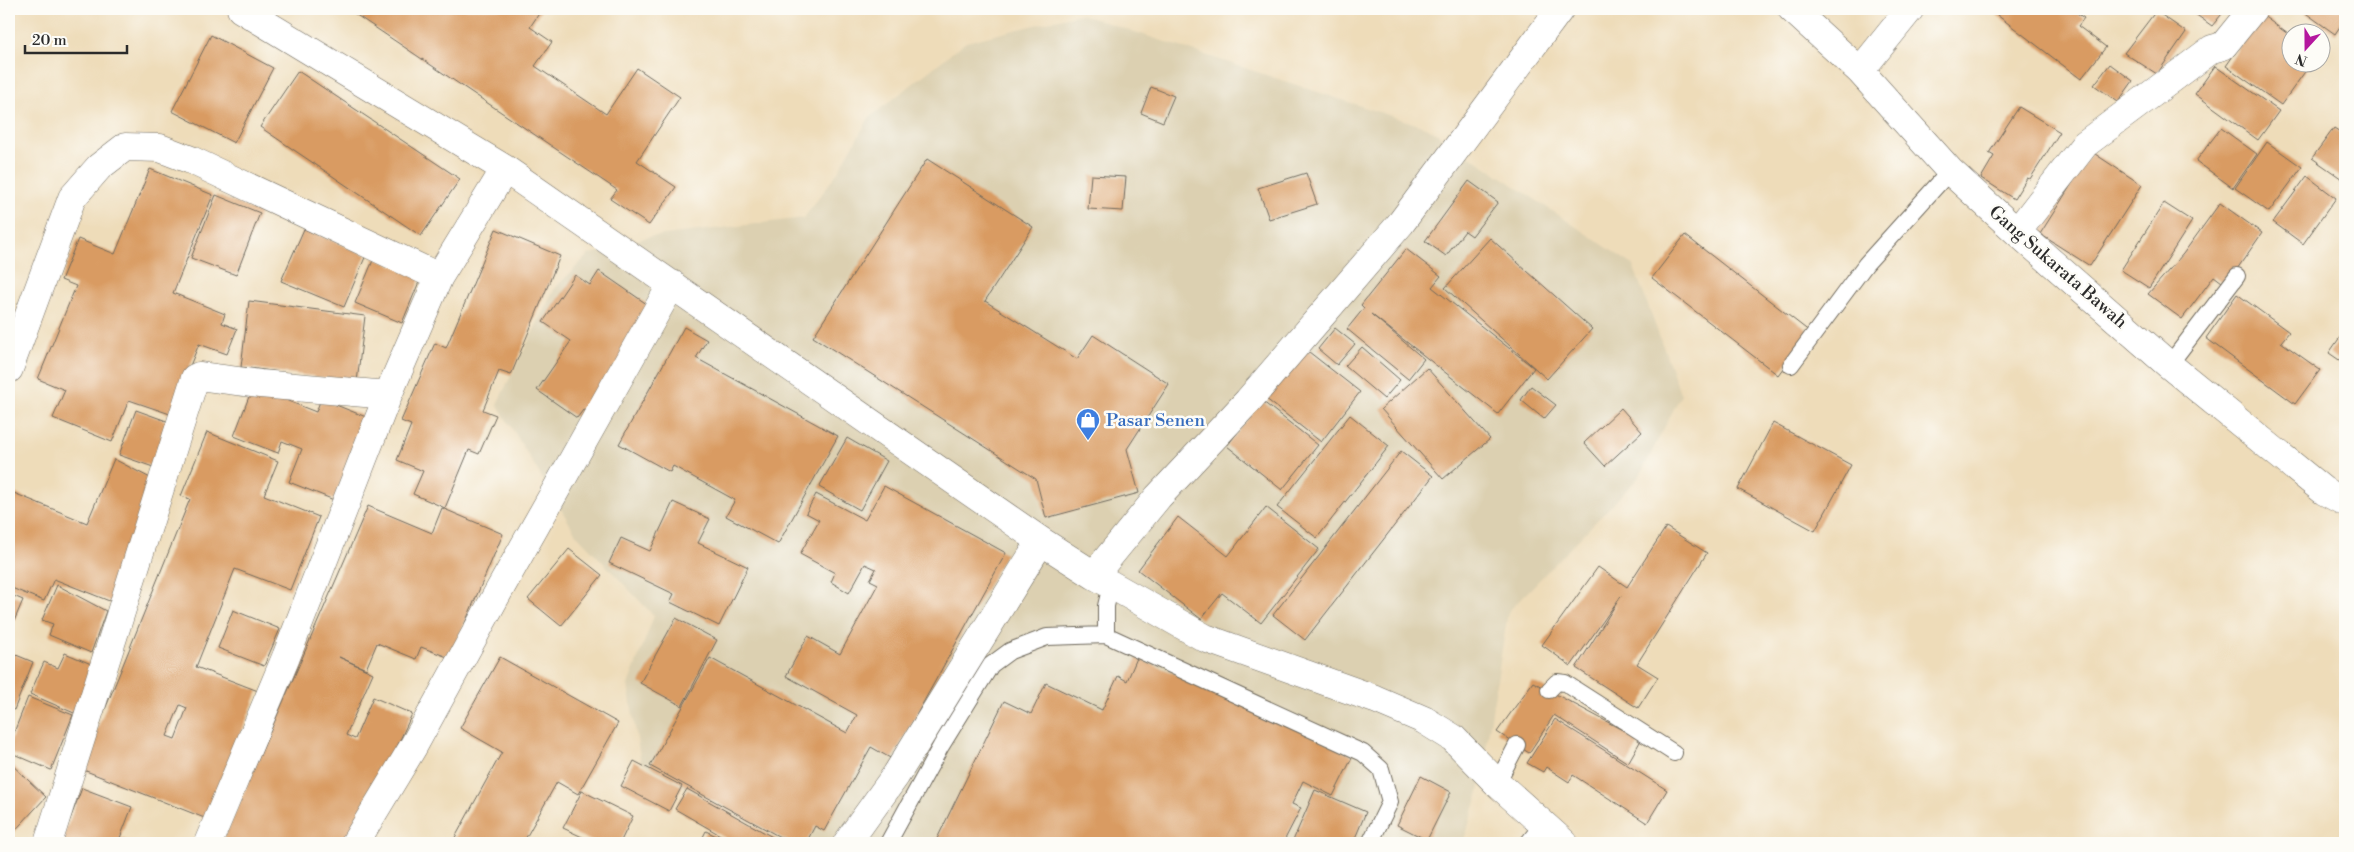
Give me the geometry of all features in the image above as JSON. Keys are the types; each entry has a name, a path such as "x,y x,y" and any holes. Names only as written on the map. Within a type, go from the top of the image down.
{"street":[{"path":"241,9 505,169 1041,541 1103,580 1205,638 1375,699 1424,720 1453,738 1497,783 1536,834 1564,843"},
{"path":"1103,580 1158,497 1248,401 1401,223 1560,9"},
{"name":"Gang Sukarata Bawah","path":"1792,9 1860,71 1950,171 2017,232 2169,364 2324,491 2345,502"},
{"path":"1860,71 1910,9"},
{"path":"2017,232 2085,144 2212,49 2222,46 2254,9"},
{"path":"9,369 72,198 99,167 125,147 160,148 191,160 440,277"},
{"path":"208,843 286,657 388,395 440,277 505,169"},
{"path":"355,843 413,747 672,284"},
{"path":"48,843 195,378 200,376 260,384 388,395"},
{"path":"847,843 896,775 1041,541"}],"lane":[{"path":"1791,365 1866,264 1950,171"},
{"path":"2169,364 2237,276"},
{"path":"1103,580 1106,606 1106,635"},
{"path":"888,843 941,746 991,665 1010,651 1046,637 1106,635 1363,753 1381,769 1390,802 1370,843"},
{"path":"1549,690 1557,682 1565,683 1674,753"},
{"path":"1497,783 1517,745"}],"shaded area":[{"name":"Pasar Senen","path":"1080,14 1428,128 1633,265 1681,395 1639,477 1508,612 1479,792 1463,843 785,843 641,763 628,685 654,616 576,534 497,404 555,288 588,255 648,237 804,218 837,173 869,118 966,42"}],"building":[{"path":"354,9 542,9 530,27 552,42 535,66 606,114 637,68 680,97 637,161 676,187 649,225 610,199 617,190 352,12"},
{"path":"2003,9 2071,9 2084,18 2078,26 2106,47 2081,79 1997,15"},
{"path":"2193,9 2226,9 2212,26 2191,11"},
{"path":"2300,9 2345,9 2345,19 2335,34 2332,32 2332,22 2318,22"},
{"path":"2156,11 2186,32 2157,74 2124,53"},
{"path":"2262,15 2282,30 2282,72 2305,72 2281,105 2226,66"},
{"path":"211,35 273,68 234,143 172,111"},
{"path":"2110,64 2133,81 2118,102 2094,85"},
{"path":"2215,66 2279,111 2258,140 2195,94"},
{"path":"298,71 460,179 421,236 260,127"},
{"path":"1151,87 1174,96 1163,122 1141,113"},
{"path":"2019,107 2060,132 2030,179 2027,178 2014,199 1981,178 1994,156 1989,153"},
{"path":"2221,128 2257,154 2233,188 2196,161"},
{"path":"2334,128 2345,135 2345,181 2312,158"},
{"path":"2267,142 2302,167 2269,212 2235,188"},
{"path":"2092,152 2142,185 2090,266 2040,234"},
{"path":"927,159 1033,227 985,301 1077,359 1093,335 1169,384 1127,449 1139,493 1046,518 1036,479 813,337"},
{"path":"150,169 213,195 173,293 225,314 222,323 237,329 227,354 199,344 170,414 129,400 112,442 53,418 65,390 38,379 76,286 61,280 78,239 115,254"},
{"path":"1306,173 1317,204 1269,219 1258,188"},
{"path":"1091,175 1126,177 1123,211 1088,209"},
{"path":"2307,176 2336,198 2303,244 2273,222"},
{"path":"1469,181 1498,202 1472,236 1465,231 1446,256 1425,241"},
{"path":"216,195 260,213 236,275 191,258"},
{"path":"2164,203 2192,221 2149,288 2121,270"},
{"path":"2220,203 2262,233 2226,285 2214,276 2182,319 2148,294 2183,254"},
{"path":"304,229 366,255 344,307 281,281"},
{"path":"496,229 560,256 511,375 499,371 483,410 496,415 479,454 469,450 445,508 413,494 423,471 397,460 411,425 401,421 435,343 446,348"},
{"path":"1685,235 1810,332 1778,375 1652,278"},
{"path":"1490,238 1592,329 1547,379 1445,288"},
{"path":"1406,249 1441,276 1432,287 1534,368 1498,414 1371,314 1424,359 1408,379 1347,329 1364,308 1361,305"},
{"path":"374,258 421,277 402,323 355,303"},
{"path":"599,271 654,309 590,414 583,410 577,418 537,390 571,341 543,322 575,275 590,285"},
{"path":"2237,294 2289,332 2281,342 2320,370 2295,404 2206,338"},
{"path":"249,301 365,316 357,382 241,367"},
{"path":"684,327 707,340 696,358 838,436 778,544 726,516 735,500 673,466 670,472 619,444"},
{"path":"1335,328 1355,344 1337,365 1318,349"},
{"path":"2345,330 2345,364 2329,353"},
{"path":"1362,347 1400,380 1384,399 1345,366"},
{"path":"1304,348 1360,392 1321,442 1265,398"},
{"path":"1427,368 1490,439 1443,479 1381,409"},
{"path":"1531,386 1556,405 1544,419 1521,400"},
{"path":"260,390 316,412 321,399 366,417 334,500 289,482 302,449 282,441 278,453 234,436 250,394"},
{"path":"1262,401 1318,445 1282,490 1227,446"},
{"path":"1621,408 1642,432 1605,466 1584,443"},
{"path":"136,410 172,423 156,468 119,455"},
{"path":"1350,415 1389,446 1317,538 1277,507"},
{"path":"1773,423 1851,465 1815,531 1738,489"},
{"path":"207,432 278,461 264,495 319,517 290,590 235,569 196,667 258,691 207,819 81,769 190,499 181,496","holes":["180,705 187,708 175,739 167,736"]},
{"path":"847,438 887,461 860,510 819,487"},
{"path":"1401,451 1433,476 1305,640 1273,615"},
{"path":"114,459 154,480 117,604 54,579 44,601 9,587 9,491 87,523"},
{"path":"884,486 1006,553 892,759 871,747 824,831 815,826 806,843 791,843 650,766 710,658 847,733 857,715 786,676 808,636 840,654 878,584 870,580 876,569 865,564 849,593 831,582 835,573 800,554 819,520 806,513 816,494 865,520"},
{"path":"673,502 710,519 698,543 748,567 719,626 670,602 674,594 609,563 621,538 650,551"},
{"path":"368,506 432,533 442,508 503,534 450,658 421,647 416,659 377,643 366,669 339,657 373,673 346,735 355,739 373,697 412,714 393,755 344,843 222,843"},
{"path":"1266,507 1319,549 1261,623 1222,593 1201,619 1138,570 1178,517 1228,556"},
{"path":"1666,527 1707,553 1637,664 1658,677 1638,708 1576,668 1621,596 1571,666 1542,645 1598,567 1627,587"},
{"path":"569,549 602,575 561,626 528,599"},
{"path":"57,585 106,611 91,653 49,635 53,624 42,620"},
{"path":"9,594 23,600 9,633"},
{"path":"233,610 280,629 264,666 218,648"},
{"path":"676,618 717,640 682,706 640,683"},
{"path":"9,652 33,662 14,710 9,708"},
{"path":"65,653 103,669 74,713 30,694 44,662 58,668"},
{"path":"500,657 618,723 578,794 557,782 523,843 452,843 502,752 460,728"},
{"path":"1137,658 1234,698 1353,756 1333,796 1303,781 1292,804 1301,808 1283,843 935,843 1004,701 1031,714 1046,683 1102,710 1118,676 1127,681"},
{"path":"1533,682 1641,740 1628,763 1554,715 1529,753 1497,732"},
{"path":"28,697 73,715 51,770 9,752 9,745"},
{"path":"1555,719 1667,790 1647,823 1573,775 1569,782 1546,767 1543,772 1527,763"},
{"path":"634,761 682,786 669,811 621,786"},
{"path":"9,762 46,797 10,836 9,835"},
{"path":"1421,776 1451,792 1427,840 1397,825"},
{"path":"82,788 132,807 120,838 133,843 61,843"},
{"path":"687,789 783,843 734,843 675,809"},
{"path":"1315,790 1366,812 1353,843 1292,843"},
{"path":"582,791 633,816 620,843 595,843 563,828"},
{"path":"706,831 730,843 700,843"}],"place":[{"name":"Pasar Senen","path":"1088,441"}]}
